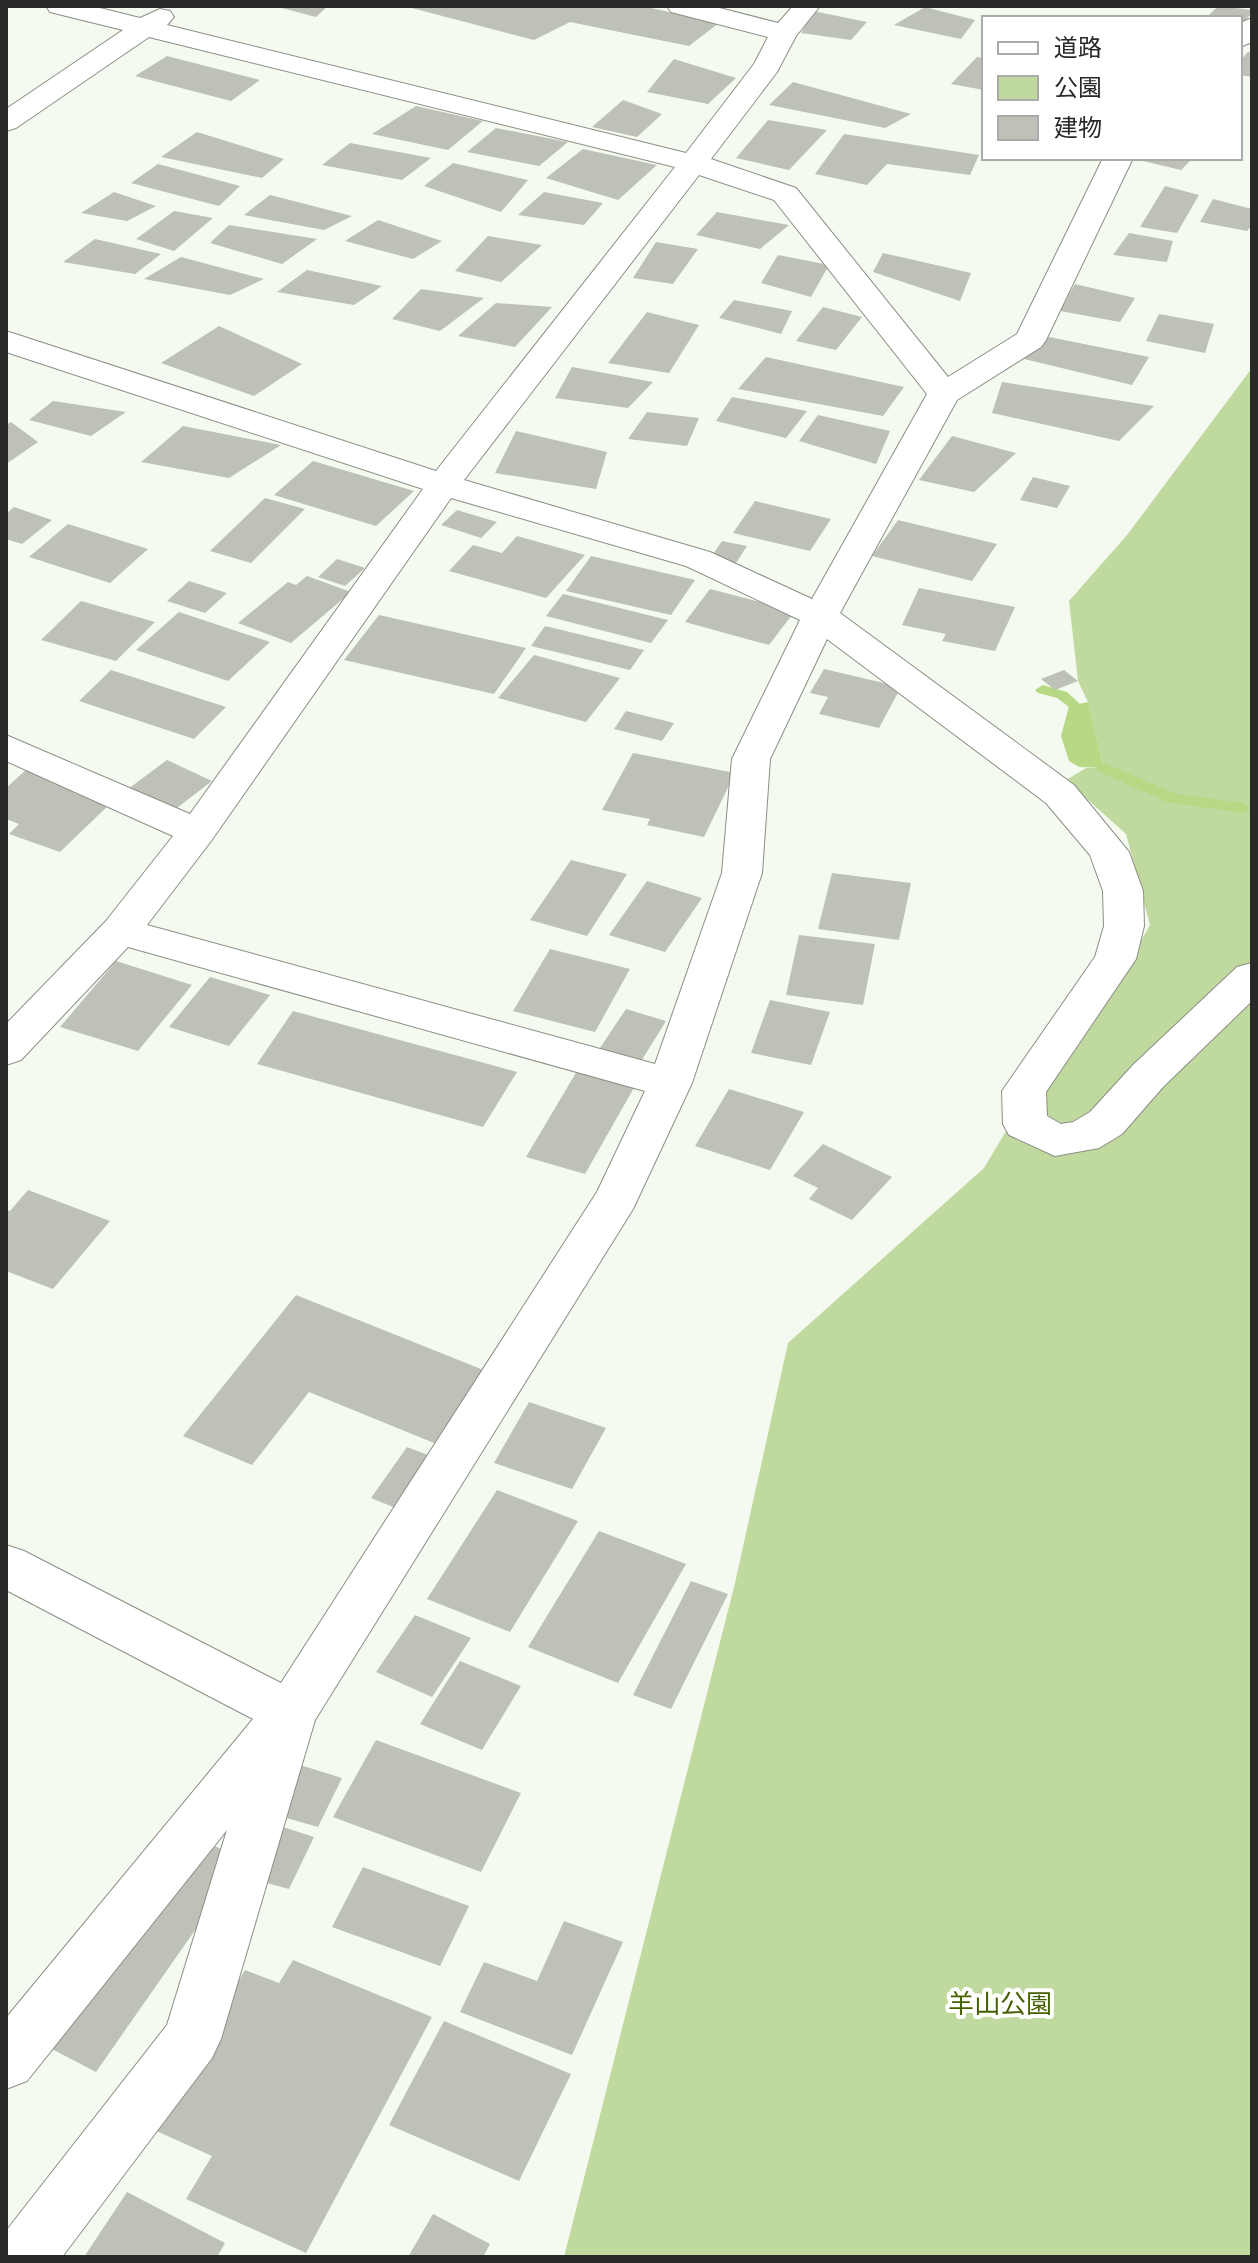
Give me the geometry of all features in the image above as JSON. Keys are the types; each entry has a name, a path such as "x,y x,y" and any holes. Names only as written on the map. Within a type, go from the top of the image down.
{"street":[{"path":"59,6 693,163 785,194 944,394"},
{"path":"6,122 175,6"},
{"path":"680,6 784,33"},
{"path":"6,1050 120,931 197,832 443,485 767,66 784,33 807,6"},
{"path":"6,2062 290,1713 617,1197 670,1083 742,873 751,759 820,616 944,394 1030,340 1117,160"},
{"path":"6,341 443,485 698,559 820,616 1060,794 1109,852 1123,891 1124,926 1115,959 1024,1091 1025,1124 1055,1140 1083,1137 1106,1123 1148,1076 1252,977"},
{"path":"6,747 197,832"},
{"path":"120,931 670,1083"},
{"path":"6,1566 290,1713"},
{"path":"24,2257 192,2039 290,1713"}],"green space":[{"name":"羊山公園","path":"1252,368 1252,2257 564,2257 735,1583 788,1343 984,1168 1058,1044 1111,993 1150,925 1126,834 1066,780 1086,768 1104,768 1088,702 1078,681 1069,601 1127,535"}],"shaded area":[{"path":"1088,702 1104,768 1079,767 1069,761 1061,736 1069,706"}],"building":[{"path":"274,6 328,6 316,17"},
{"path":"404,6 642,6 719,23 689,46 570,22 534,40"},
{"path":"1218,6 1252,10 1242,24 1242,16 1208,16"},
{"path":"925,7 975,20 961,39 894,25"},
{"path":"813,11 867,22 851,40 801,33"},
{"path":"1248,52 1252,53 1252,77 1242,75 1242,59"},
{"path":"167,56 260,80 231,101 135,76"},
{"path":"977,57 982,58 982,90 951,84"},
{"path":"674,59 736,78 708,104 647,92"},
{"path":"793,82 911,114 885,128 769,105"},
{"path":"623,100 662,114 637,137 592,127"},
{"path":"416,106 483,121 448,150 372,134"},
{"path":"768,120 827,130 789,170 736,158"},
{"path":"496,128 568,142 539,166 467,152"},
{"path":"197,132 284,159 262,178 161,157"},
{"path":"844,134 979,155 970,175 887,164 867,185 815,174"},
{"path":"350,143 431,158 402,180 322,165"},
{"path":"583,149 657,165 618,200 546,178"},
{"path":"1144,160 1191,160 1181,170"},
{"path":"453,163 528,180 501,212 424,186"},
{"path":"158,164 240,186 219,206 131,183"},
{"path":"1165,186 1199,195 1177,233 1140,227"},
{"path":"114,192 156,206 127,221 81,213"},
{"path":"544,192 603,203 584,225 518,215"},
{"path":"270,195 352,216 324,230 244,215"},
{"path":"1213,199 1252,209 1252,225 1247,231 1200,222"},
{"path":"174,211 213,218 174,251 136,239"},
{"path":"717,212 789,225 760,249 696,235"},
{"path":"378,220 442,241 413,259 345,241"},
{"path":"229,225 317,239 282,264 210,243"},
{"path":"1129,233 1173,241 1167,262 1113,255"},
{"path":"488,236 542,245 501,282 455,271"},
{"path":"95,239 161,254 135,274 63,262"},
{"path":"656,242 698,249 673,284 633,278"},
{"path":"883,253 971,273 960,301 873,272"},
{"path":"778,255 829,265 811,297 761,283"},
{"path":"181,257 264,279 230,295 144,279"},
{"path":"307,270 382,286 354,305 277,292"},
{"path":"1075,284 1135,298 1120,322 1060,311"},
{"path":"421,289 484,298 440,331 392,319"},
{"path":"734,300 792,311 781,334 719,318"},
{"path":"496,303 552,307 515,347 458,336"},
{"path":"823,307 862,317 836,350 796,341"},
{"path":"647,312 699,325 669,373 608,363"},
{"path":"1159,314 1214,324 1205,353 1146,341"},
{"path":"219,326 302,364 254,396 161,363"},
{"path":"1049,337 1149,357 1132,385 1020,358"},
{"path":"766,357 904,387 883,416 738,389"},
{"path":"572,367 653,382 628,408 555,398"},
{"path":"1002,382 1154,406 1119,441 992,413"},
{"path":"732,397 807,411 786,438 716,421"},
{"path":"53,401 126,412 91,436 29,420"},
{"path":"647,412 699,418 687,446 628,439"},
{"path":"818,415 890,431 876,464 799,441"},
{"path":"11,422 38,442 6,464 6,425"},
{"path":"183,426 281,445 229,478 141,462"},
{"path":"516,431 607,452 596,489 495,473"},
{"path":"952,436 1016,453 974,492 919,480"},
{"path":"313,461 414,491 376,526 274,495"},
{"path":"1033,477 1070,486 1057,508 1020,500"},
{"path":"265,498 305,509 251,563 210,551"},
{"path":"755,501 831,519 810,551 733,533"},
{"path":"14,507 52,520 22,544 6,539 6,514"},
{"path":"457,510 497,522 481,538 441,525"},
{"path":"898,520 997,544 972,581 872,556"},
{"path":"68,524 148,549 110,583 29,557"},
{"path":"517,536 585,555 546,598 449,571 473,545 502,553"},
{"path":"722,541 747,546 736,563 711,557"},
{"path":"591,556 695,580 671,615 566,591"},
{"path":"337,559 365,568 345,586 318,577"},
{"path":"307,576 351,592 291,643 238,623 288,582 296,585"},
{"path":"189,581 227,593 205,613 167,601"},
{"path":"919,588 1015,607 995,651 942,641 946,634 902,625"},
{"path":"710,589 795,611 769,645 685,622"},
{"path":"563,594 668,620 651,643 546,616"},
{"path":"81,601 155,622 116,661 41,640"},
{"path":"179,612 270,642 228,681 136,650"},
{"path":"379,615 526,648 494,694 344,660"},
{"path":"545,626 644,650 630,670 531,646"},
{"path":"534,655 620,678 586,722 498,698"},
{"path":"824,669 901,687 879,728 819,714 828,697 810,693"},
{"path":"111,670 226,707 194,739 79,701"},
{"path":"1064,670 1078,681 1055,690 1041,679"},
{"path":"626,711 674,723 662,741 614,729"},
{"path":"633,753 735,773 704,837 647,825 650,819 602,810"},
{"path":"167,760 212,781 173,811 128,789"},
{"path":"28,768 115,799 60,852 9,834 19,824 6,819 6,788"},
{"path":"571,860 627,874 587,936 530,920"},
{"path":"832,873 911,883 899,940 818,929"},
{"path":"647,881 702,898 665,952 609,935"},
{"path":"799,935 875,944 863,1005 786,995"},
{"path":"550,949 630,969 595,1032 513,1011"},
{"path":"116,961 192,985 138,1051 60,1027"},
{"path":"210,977 270,995 229,1046 169,1027"},
{"path":"770,1000 830,1012 811,1065 751,1053"},
{"path":"626,1009 666,1021 640,1063 598,1051"},
{"path":"293,1011 517,1072 483,1127 257,1064"},
{"path":"577,1071 635,1086 585,1174 526,1157"},
{"path":"729,1089 804,1112 770,1170 695,1146"},
{"path":"823,1144 892,1177 852,1220 809,1199 818,1188 793,1176"},
{"path":"28,1190 110,1221 53,1289 6,1271 6,1210 10,1211"},
{"path":"296,1295 486,1371 434,1443 309,1392 252,1465 183,1436"},
{"path":"529,1402 606,1428 572,1489 494,1463"},
{"path":"407,1447 439,1459 403,1511 371,1498"},
{"path":"497,1490 578,1521 510,1632 427,1599"},
{"path":"599,1531 686,1564 618,1683 528,1647"},
{"path":"691,1581 728,1594 671,1709 633,1695"},
{"path":"415,1615 471,1638 432,1697 376,1672"},
{"path":"460,1661 521,1686 482,1750 420,1724"},
{"path":"376,1740 521,1793 481,1872 333,1817"},
{"path":"300,1765 342,1778 318,1827 276,1815"},
{"path":"274,1824 314,1837 289,1889 249,1878"},
{"path":"196,1837 244,1860 96,2072 46,2046"},
{"path":"363,1867 469,1906 440,1966 332,1927"},
{"path":"564,1921 623,1942 572,2055 460,2012 484,1962 537,1981"},
{"path":"293,1960 432,2017 306,2253 186,2199 212,2156 152,2129 245,1970 279,1983"},
{"path":"444,2021 571,2074 519,2181 389,2125"},
{"path":"127,2192 225,2243 217,2257 84,2257"},
{"path":"433,2214 490,2244 483,2257 408,2257"}],"waterway":[{"path":"1043,690 1062,695 1073,705"},
{"path":"1104,768 1173,798 1243,808"}]}
